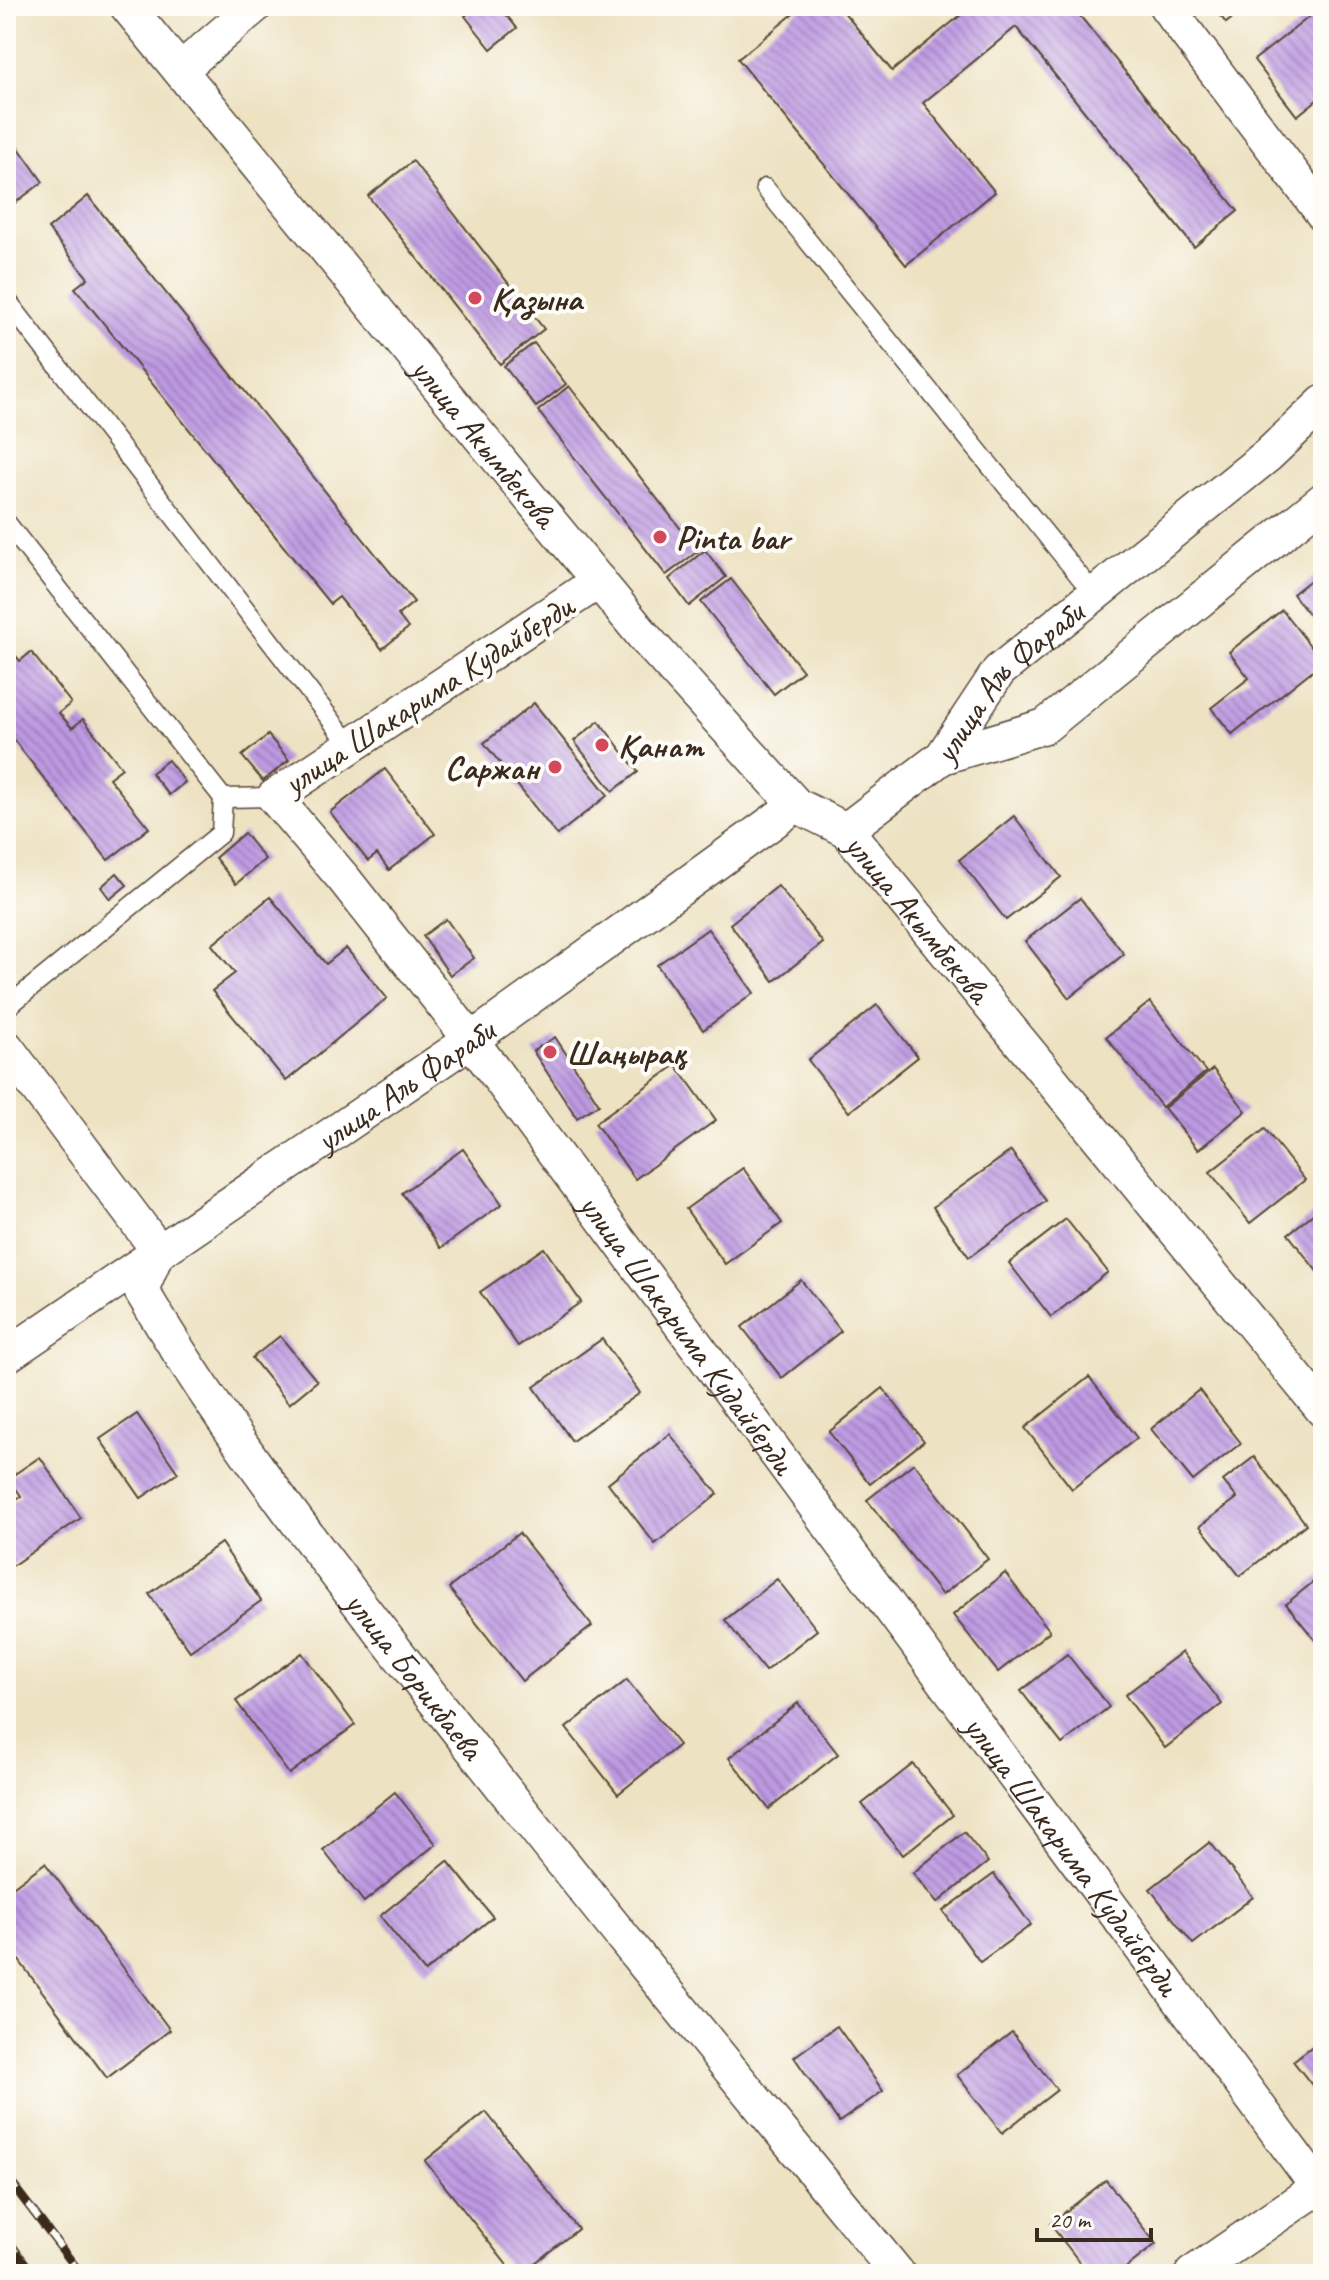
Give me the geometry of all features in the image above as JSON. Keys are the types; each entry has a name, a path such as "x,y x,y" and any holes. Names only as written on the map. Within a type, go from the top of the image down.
{"street":[{"name":"улица Акымбекова","path":"127,6 646,639 796,805 846,830 1323,1410"},
{"path":"180,70 255,6"},
{"path":"1166,6 1323,214"},
{"name":"улица Аль Фараби","path":"942,757 999,671 1268,455 1323,403"},
{"name":"улица Аль Фараби","path":"942,757 1045,726 1323,500"},
{"name":"улица Шакарима Кудайберди","path":"599,581 274,797 344,879 471,1040 1321,2189"},
{"path":"846,830 942,757"},
{"name":"улица Аль Фараби","path":"6,1356 471,1040 796,805"},
{"path":"6,1047 158,1250"},
{"name":"улица Борикбаева","path":"158,1250 141,1290 183,1361 313,1545 549,1847 898,2274"},
{"path":"1192,2274 1321,2189"}],"lane":[{"path":"765,188 1094,594"},
{"path":"6,299 352,747"},
{"path":"6,522 223,798 221,833 6,1008"},
{"path":"223,798 274,797"}],"building":[{"path":"477,6 499,6 517,28 491,49 465,16"},
{"path":"803,6 839,6 892,71 972,6 1072,6 1238,211 1194,247 1016,27 923,103 995,192 906,265 738,59"},
{"path":"1213,6 1248,6 1226,23"},
{"path":"1323,6 1323,95 1297,116 1254,60"},
{"path":"6,130 43,182 12,205 6,196"},
{"path":"413,161 544,329 500,364 368,196"},
{"path":"88,196 414,602 398,615 408,628 382,649 339,597 330,604 75,288 88,278 48,229"},
{"path":"534,343 566,384 536,407 504,366"},
{"path":"569,386 698,551 666,575 538,411"},
{"path":"705,550 726,577 689,606 669,579"},
{"path":"1323,570 1323,633 1293,594"},
{"path":"731,579 803,671 774,694 701,602"},
{"path":"1282,610 1323,662 1232,734 1211,708 1249,678 1229,652"},
{"path":"6,644 20,661 31,652 71,703 59,713 72,728 83,719 122,768 109,778 149,828 108,860 6,730"},
{"path":"534,703 608,795 557,835 484,743"},
{"path":"599,721 638,772 613,791 574,741"},
{"path":"268,735 289,760 263,781 242,756"},
{"path":"168,760 185,782 169,795 151,773"},
{"path":"385,769 435,834 389,870 377,854 368,861 330,812"},
{"path":"1014,816 1061,877 1006,920 959,860"},
{"path":"244,833 265,859 236,884 215,858"},
{"path":"117,873 127,885 110,899 101,887"},
{"path":"778,886 823,943 774,981 730,924"},
{"path":"270,897 326,964 346,948 387,998 286,1081 212,991 235,973 212,945"},
{"path":"1080,898 1124,954 1069,998 1025,941"},
{"path":"446,919 474,958 450,975 423,936"},
{"path":"708,929 754,993 703,1030 657,965"},
{"path":"1150,1002 1206,1072 1162,1107 1106,1037"},
{"path":"877,1005 918,1057 849,1112 808,1060"},
{"path":"555,1037 599,1104 577,1118 533,1051"},
{"path":"676,1065 716,1120 635,1179 595,1123"},
{"path":"1213,1069 1246,1111 1198,1150 1164,1108"},
{"path":"1265,1129 1305,1180 1250,1223 1210,1172"},
{"path":"463,1149 502,1204 441,1248 402,1193"},
{"path":"1011,1151 1046,1201 969,1257 933,1207"},
{"path":"743,1168 782,1223 725,1264 686,1209"},
{"path":"1323,1206 1323,1279 1288,1234"},
{"path":"1066,1219 1108,1272 1051,1317 1009,1263"},
{"path":"544,1248 581,1302 518,1346 480,1292"},
{"path":"801,1280 841,1331 782,1378 742,1327"},
{"path":"280,1336 317,1381 289,1404 252,1358"},
{"path":"602,1339 640,1393 572,1441 534,1387"},
{"path":"1089,1377 1137,1438 1072,1489 1025,1428"},
{"path":"883,1388 924,1441 870,1484 829,1432"},
{"path":"1199,1390 1241,1443 1193,1481 1151,1429"},
{"path":"137,1414 178,1473 141,1498 100,1439"},
{"path":"670,1434 718,1494 655,1544 608,1483"},
{"path":"40,1457 81,1518 6,1570 6,1506 21,1496 9,1478"},
{"path":"1254,1457 1306,1524 1240,1576 1200,1526 1237,1498 1223,1481"},
{"path":"914,1463 988,1559 942,1595 867,1500"},
{"path":"519,1533 592,1626 522,1681 449,1588"},
{"path":"221,1543 261,1601 190,1651 149,1594"},
{"path":"1005,1573 1050,1631 998,1672 953,1615"},
{"path":"1323,1574 1323,1650 1286,1604"},
{"path":"777,1579 817,1630 765,1671 725,1620"},
{"path":"1182,1652 1222,1704 1165,1748 1125,1695"},
{"path":"302,1653 355,1725 289,1774 236,1701"},
{"path":"1067,1654 1109,1707 1062,1744 1021,1691"},
{"path":"627,1680 679,1745 618,1794 566,1728"},
{"path":"798,1703 838,1754 769,1809 729,1758"},
{"path":"913,1764 953,1815 903,1855 862,1804"},
{"path":"395,1792 436,1844 364,1902 323,1850"},
{"path":"964,1832 988,1862 937,1903 913,1873"},
{"path":"1210,1842 1253,1897 1193,1944 1150,1889"},
{"path":"448,1861 493,1917 425,1972 380,1916"},
{"path":"45,1863 170,2030 107,2078 6,1943 6,1892"},
{"path":"994,1874 1031,1925 980,1962 943,1911"},
{"path":"837,2026 883,2091 839,2122 794,2057"},
{"path":"1012,2032 1057,2090 1002,2133 957,2075"},
{"path":"1323,2038 1323,2099 1293,2061"},
{"path":"486,2112 578,2229 521,2274 514,2274 425,2161"},
{"path":"1106,2180 1156,2244 1118,2274 1089,2274 1050,2224"}],"railway":[{"path":"6,2176 81,2274"},
{"path":"6,2238 33,2274"}],"place":[{"name":"Қазына","path":"475,298"},
{"name":"Pinta bar","path":"660,537"},
{"name":"Қанат","path":"602,745"},
{"name":"Саржан","path":"555,767"},
{"name":"Шаңырақ","path":"550,1052"}]}
